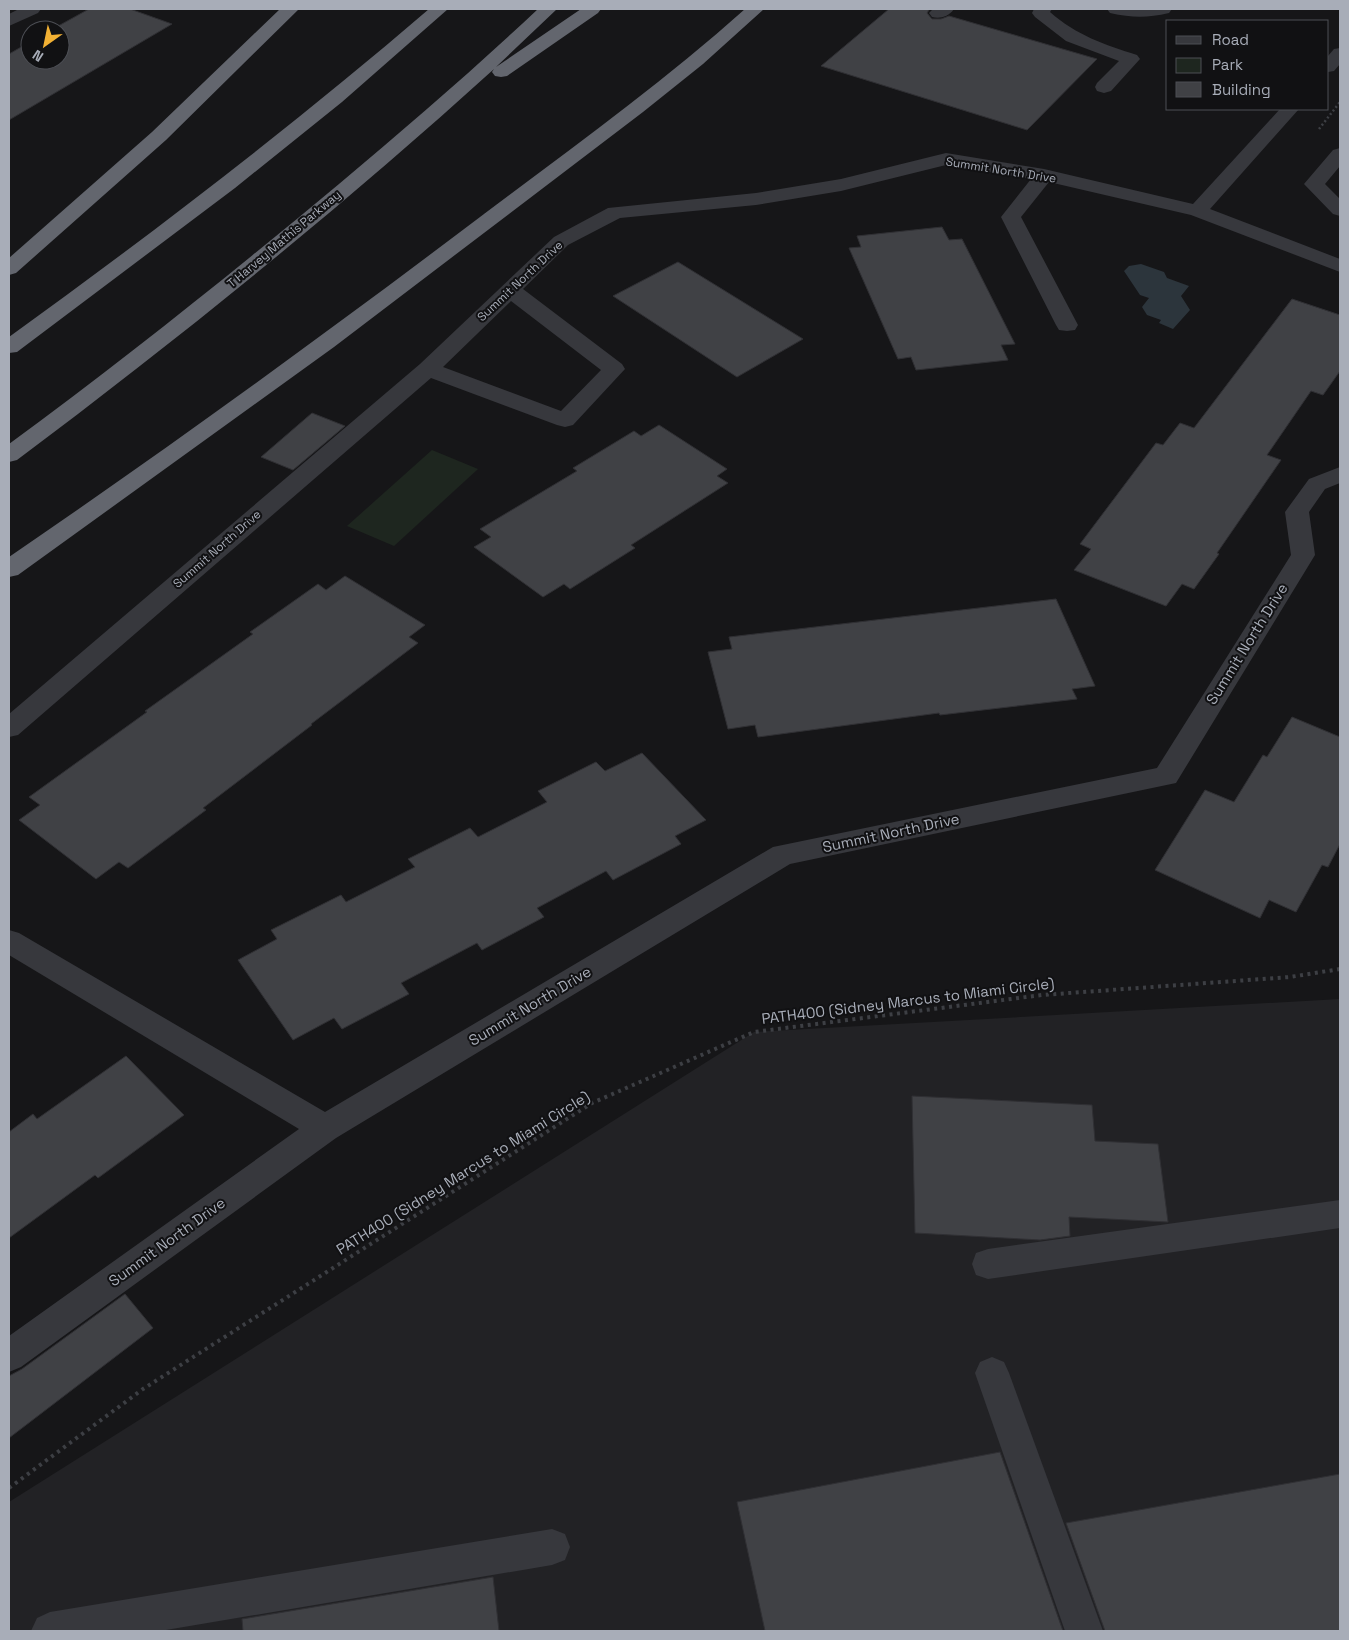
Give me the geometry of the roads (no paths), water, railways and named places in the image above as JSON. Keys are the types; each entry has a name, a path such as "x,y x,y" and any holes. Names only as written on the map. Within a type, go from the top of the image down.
{"highway":[{"path":"9,269 159,136 290,9"},
{"path":"9,347 184,218 381,60 440,9"},
{"name":"T Harvey Mathis Parkway","path":"9,455 277,247 396,146 548,9"},
{"path":"396,146 592,9"},
{"path":"9,569 128,486 399,289 659,89 755,9"}],"street":[{"path":"9,21 32,9"},
{"path":"1116,9 1146,13 1163,9"},
{"path":"1037,11 1076,41 1131,59 1104,87"},
{"path":"1329,66 1340,54"},
{"path":"1197,211 1289,110"},
{"path":"1340,154 1314,184 1340,210"},
{"name":"Summit North Drive","path":"9,728 428,368 561,241 615,212 765,198 841,185 946,159 1044,175 1197,211 1295,247 1340,266"},
{"path":"1044,175 1011,217 1067,325"},
{"path":"428,368 565,420 614,369 510,290"},
{"name":"Summit North Drive","path":"9,1356 325,1128 783,855 1166,776 1303,555 1297,512 1317,484 1340,474"},
{"path":"9,941 33,957 325,1128"},
{"path":"988,1264 1340,1214"},
{"path":"992,1373 1084,1631"},
{"path":"50,1631 552,1547"}]}
